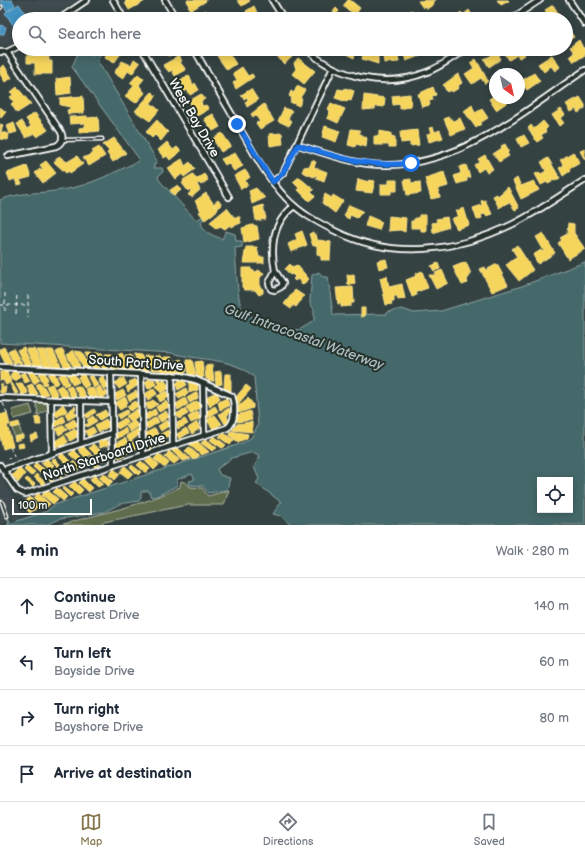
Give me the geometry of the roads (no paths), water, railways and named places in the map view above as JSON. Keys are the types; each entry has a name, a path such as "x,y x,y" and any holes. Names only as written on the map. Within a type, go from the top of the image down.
{"street":[{"path":"69,12 87,0"},
{"path":"113,0 120,12"},
{"path":"165,0 172,12"},
{"path":"272,0 280,12"},
{"path":"522,12 540,0"},
{"path":"569,0 585,24"},
{"path":"0,52 7,52 12,50"},
{"path":"7,52 61,132 62,139 56,146 8,156"},
{"name":"West Bay Drive","path":"146,56 228,197"},
{"path":"198,56 273,182 294,206 319,223 359,242 389,249 434,248 465,241 504,228 585,180"},
{"path":"316,56 333,68 353,75 376,80 407,78 431,70 454,56"},
{"path":"273,182 282,174 298,145 333,68"},
{"path":"298,145 347,160 369,164 398,165 438,157 464,148 486,136 585,70"},
{"path":"275,271 273,250 274,234 284,214 294,206"},
{"name":"South Port Drive","path":"0,367 186,377 232,396 233,421 227,428"},
{"path":"111,372 113,466"},
{"path":"141,374 143,456"},
{"path":"172,376 173,446"},
{"path":"203,383 204,436"},
{"path":"0,398 112,402"},
{"path":"50,400 52,453"},
{"path":"81,401 81,443"},
{"name":"North Starboard Drive","path":"0,465 17,490 25,494 227,428"},
{"path":"3,470 112,433"}],"lane":[{"path":"62,139 102,139"},
{"path":"2,502 7,516"}],"water":[{"name":"Gulf Intracoastal Waterway","path":"77,56 99,56 97,60 157,161 154,168 162,168 163,172 158,176 159,180 196,220 202,217 204,219 201,222 206,231 222,239 226,231 235,234 236,241 242,241 242,247 235,248 240,304 248,314 254,318 261,322 276,326 299,330 314,321 314,309 310,304 312,275 319,272 323,277 328,277 333,315 387,314 387,312 402,309 414,313 441,311 522,286 585,262 585,525 291,525 281,516 273,514 281,502 256,483 259,479 254,467 260,456 253,452 232,458 217,469 220,475 230,478 227,490 208,493 203,486 190,485 189,481 194,480 192,474 176,480 178,485 157,496 151,497 148,490 141,492 139,501 120,504 104,512 60,519 46,525 7,525 9,524 7,516 11,523 47,511 54,505 240,444 251,438 258,425 254,377 236,366 215,360 182,356 172,353 0,343 0,200 17,195 59,191 76,187 102,178 137,162 139,159 72,67"}]}
